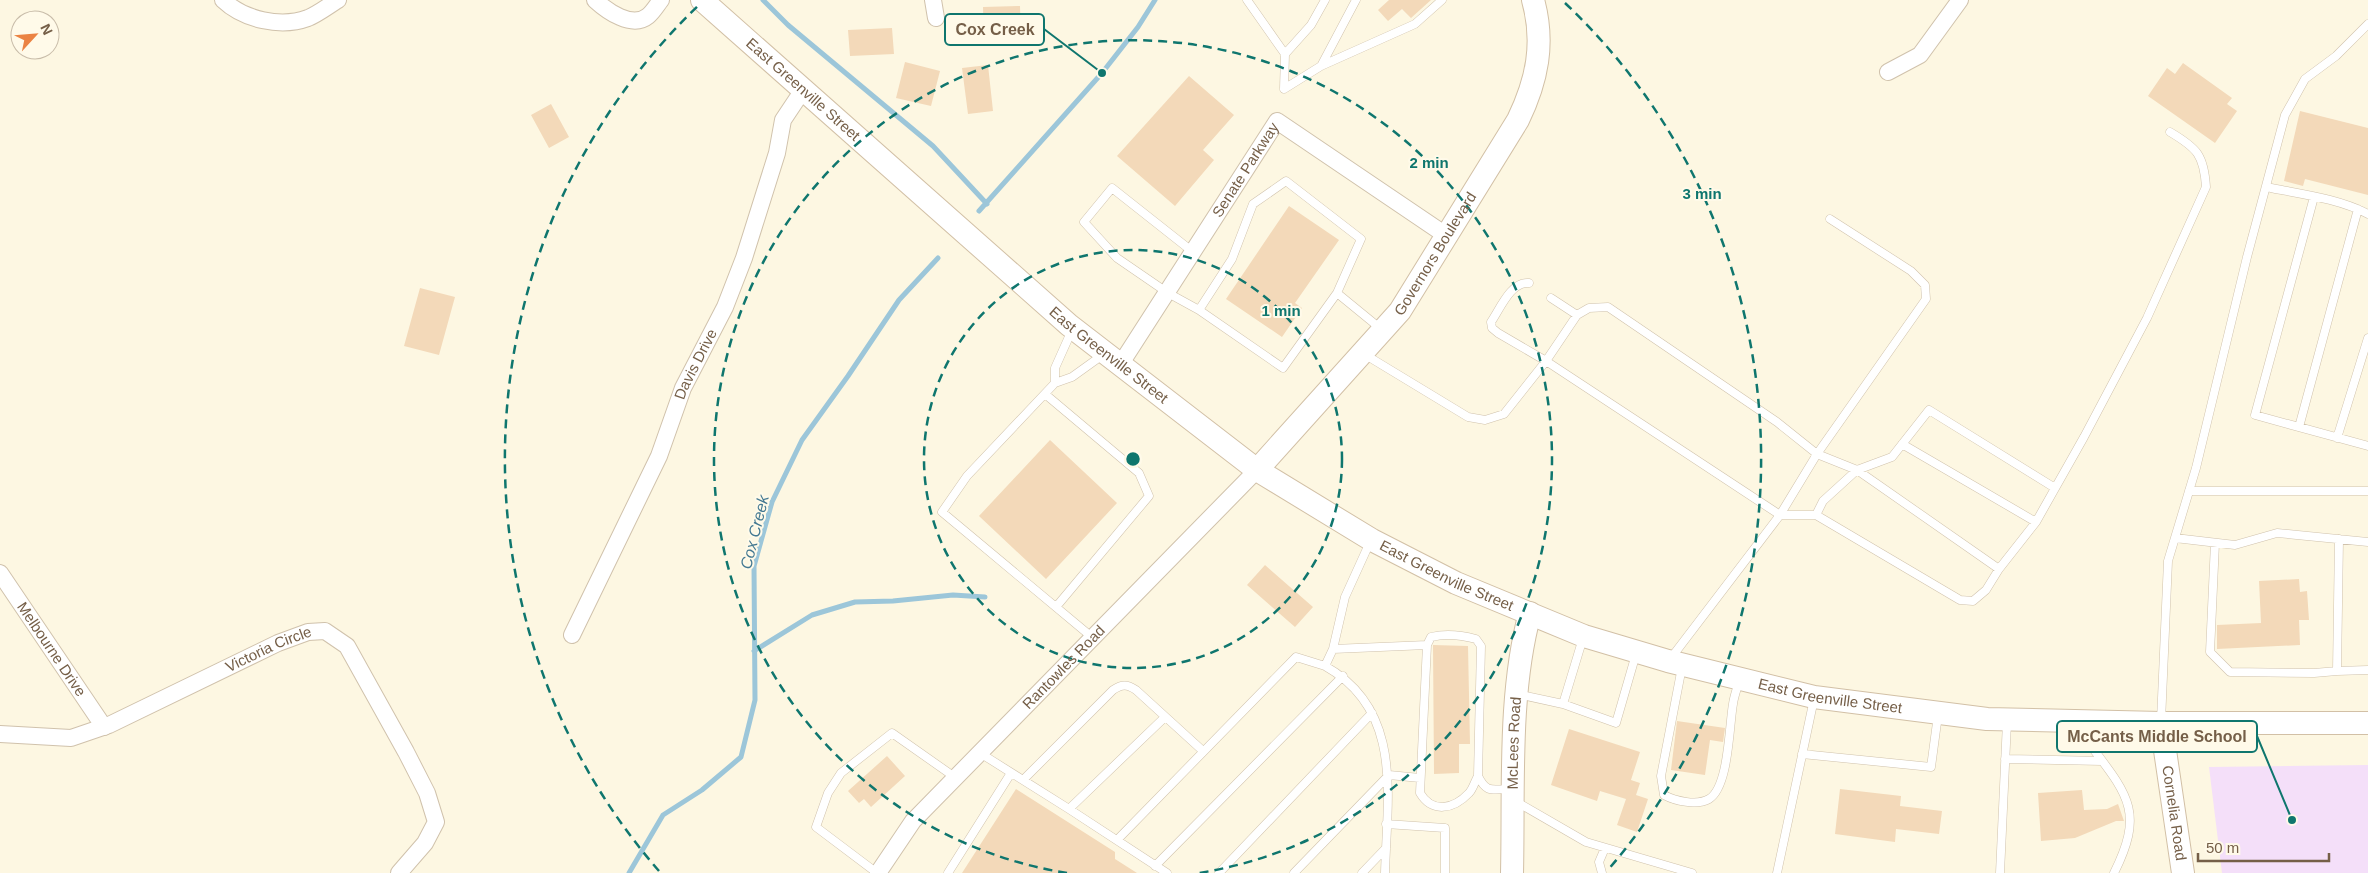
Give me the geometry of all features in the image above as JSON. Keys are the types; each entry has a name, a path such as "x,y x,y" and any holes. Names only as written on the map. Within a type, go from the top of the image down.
{"main road":[{"name":"East Greenville Street","path":"702,0 1073,328 1112,359 1257,470 1372,540 1456,583 1584,636 1739,680 1814,697 1938,714 2007,720 2161,724 2368,723"},
{"name":"Governors Boulevard","path":"1257,470 1400,311 1509,136 1528,98 1536,71 1540,45 1539,28 1533,0"},
{"name":"McLees Road","path":"1512,873 1517,694 1521,645 1530,613"},
{"name":"Cornelia Road","path":"2161,724 2183,873"}],"street":[{"path":"223,0 248,16 275,23 307,18 338,0"},
{"path":"595,0 608,12 631,21 647,17 661,0"},
{"path":"932,0 936,18"},
{"path":"1888,72 1920,54 1960,0"},
{"name":"Davis Drive","path":"572,635 659,456 683,388 725,307 744,258 777,153 783,120 803,90"},
{"name":"Senate Parkway","path":"1112,359 1168,293 1277,121 1447,236"},
{"name":"Rantowles Road","path":"877,873 913,821 1257,470"},
{"name":"Melbourne Drive","path":"0,573 104,727"},
{"name":"Victoria Circle","path":"0,734 70,738 104,727 278,643 308,632 325,631 346,646 406,752 427,793 434,815 436,822 425,844 399,873"}],"lane":[{"path":"1247,0 1286,54"},
{"path":"1325,0 1311,25 1286,54 1284,89 1321,66 1415,24 1442,0"},
{"path":"1321,66 1356,0"},
{"path":"2161,724 2168,561 2189,491 2285,115 2305,79 2336,56 2368,24"},
{"path":"1529,283 1522,282 1515,286 1491,322 1492,328 1546,361 1780,515 1816,515 1960,600 1974,601 1986,590 1999,569 2036,522 2148,318 2206,187 2205,165 2192,145 2170,132"},
{"path":"1193,252 1112,188 1084,222 1117,258 1168,293 1199,310 1283,368 1337,293 1361,239 1286,180 1253,204 1232,258 1199,310"},
{"path":"2266,187 2314,197 2358,209 2368,214"},
{"path":"2314,197 2255,415 2368,446"},
{"path":"2299,427 2358,209"},
{"path":"1739,680 1733,703 1729,743 1719,788 1710,799 1700,803 1670,798 1664,795 1661,776 1675,663 1780,515 1817,454 1926,299 1925,285 1911,271 1830,219"},
{"path":"1337,293 1382,331"},
{"path":"1551,298 1577,315"},
{"path":"1363,353 1468,417 1485,420 1504,414 1546,361 1577,315 1589,308 1608,306 1776,422 1817,454 1856,470 1999,569"},
{"path":"1055,383 1055,368 1073,328"},
{"path":"2337,438 2368,338"},
{"path":"1093,639 942,512 967,476 1055,383 1112,359"},
{"path":"1046,394 1138,473 1149,496 1056,607"},
{"path":"1816,515 1823,501 1856,470 1892,457 1929,410 2055,488"},
{"path":"1902,444 2036,522"},
{"path":"2189,491 2368,491"},
{"path":"2175,538 2235,545 2277,533 2368,542"},
{"path":"2338,671 2340,539"},
{"path":"1325,666 1333,649 1345,597 1372,540"},
{"path":"2215,543 2210,652 2230,672 2314,673 2368,670"},
{"path":"1446,634 1476,639 1480,646 1478,776 1469,793 1445,807 1434,807 1425,802 1420,793 1427,644 1431,637 1446,634"},
{"path":"1563,704 1584,636"},
{"path":"1333,649 1427,644"},
{"path":"1517,694 1563,704 1616,723 1637,652"},
{"path":"1118,840 1296,657 1325,666 1343,676 1362,695 1378,724 1389,775 1385,873"},
{"path":"1155,866 1343,676"},
{"path":"1023,780 1120,685 1128,685 1136,690 1203,751"},
{"path":"1777,873 1814,697"},
{"path":"1219,873 1372,713"},
{"path":"1802,754 1932,767 1938,714"},
{"path":"1070,809 1166,717"},
{"path":"2000,873 2007,720"},
{"path":"2100,722 2094,750 2127,798 2130,809 2131,822 2122,857 2114,873"},
{"path":"877,873 816,827 828,793 841,772 892,733 956,778"},
{"path":"980,753 1167,873"},
{"path":"2005,759 2102,761"},
{"path":"948,873 1011,773"},
{"path":"1389,775 1420,778"},
{"path":"1294,873 1389,775"},
{"path":"1478,776 1484,787 1489,790 1513,794 1586,842 1692,873"},
{"path":"1386,824 1445,828 1445,873"},
{"path":"1362,873 1386,848"},
{"path":"1602,873 1599,862 1605,848"}],"shaded area":[{"path":"2368,765 2368,873 2222,873 2209,767"}],"building":[{"path":"1389,0 1431,0 1411,18 1402,9 1388,21 1378,10"},
{"path":"1020,6 1021,42 984,44 983,7"},
{"path":"892,28 894,54 850,56 848,30"},
{"path":"905,62 940,71 931,106 896,98"},
{"path":"2183,63 2232,98 2227,104 2237,111 2215,143 2148,96 2167,68 2175,74"},
{"path":"988,65 993,111 968,114 962,68"},
{"path":"1189,76 1234,115 1203,150 1214,160 1175,206 1117,156"},
{"path":"551,104 569,137 549,148 531,115"},
{"path":"2300,111 2368,128 2368,195 2305,179 2303,186 2284,181"},
{"path":"1289,206 1339,240 1295,303 1302,308 1282,337 1226,299"},
{"path":"420,288 455,297 439,355 404,346"},
{"path":"1050,440 1117,503 1046,579 979,516"},
{"path":"1265,565 1313,607 1295,627 1247,585"},
{"path":"2299,579 2300,592 2307,591 2309,620 2299,620 2300,645 2217,649 2217,625 2261,623 2259,581"},
{"path":"1433,645 1468,646 1470,744 1459,744 1459,773 1434,774"},
{"path":"1677,721 1725,728 1723,742 1710,740 1705,775 1671,770"},
{"path":"1569,729 1640,752 1631,780 1640,783 1636,795 1648,799 1637,832 1617,825 1626,799 1600,791 1597,801 1551,785"},
{"path":"887,756 905,776 871,807 864,799 859,803 848,791"},
{"path":"1016,789 1115,852 1115,859 1137,873 962,873"},
{"path":"1840,789 1901,796 1900,806 1942,811 1939,834 1896,829 1895,842 1835,834"},
{"path":"2082,790 2084,810 2107,809 2118,804 2124,821 2116,821 2075,838 2041,841 2038,793"}],"waterway":[{"path":"763,0 788,25 933,146 987,204"},
{"name":"Cox Creek","path":"979,211 1102,73 1138,27 1155,0"},
{"name":"Cox Creek","path":"629,873 663,815 702,790 741,757 755,700 754,566 772,502 802,440 899,300 938,258"},
{"path":"754,651 812,615 855,602 893,601 953,595 985,597"}],"place":[{"name":"Cox Creek","path":"1102,73"},
{"name":"McCants Middle School","path":"2292,820"}]}
